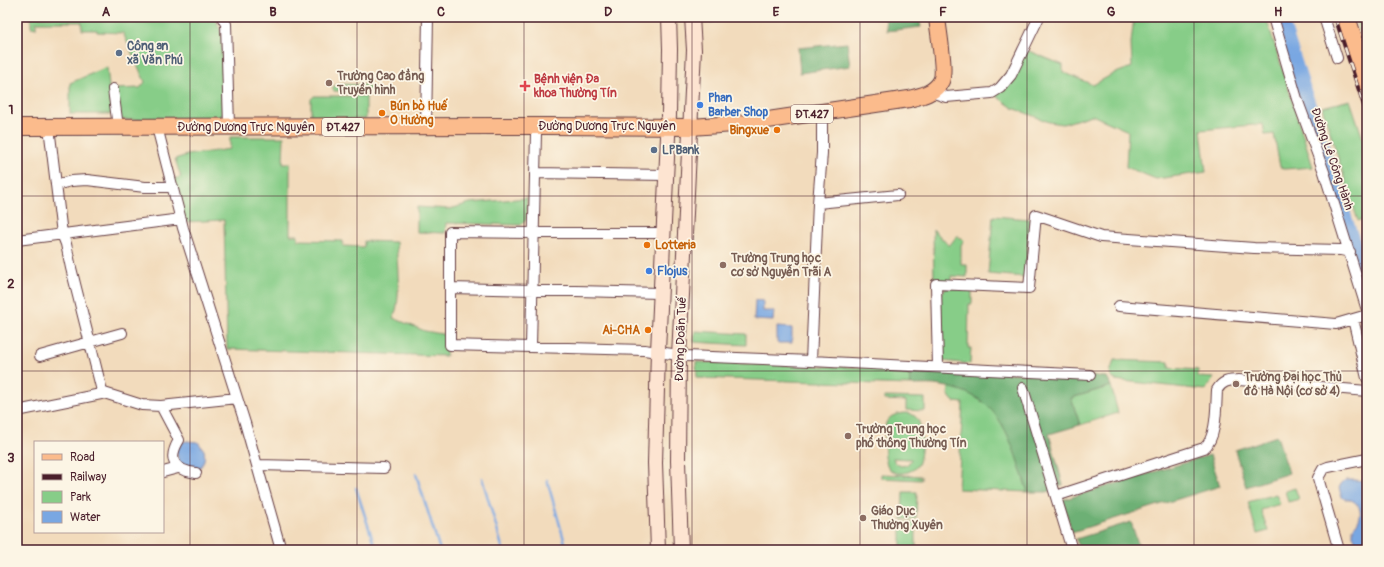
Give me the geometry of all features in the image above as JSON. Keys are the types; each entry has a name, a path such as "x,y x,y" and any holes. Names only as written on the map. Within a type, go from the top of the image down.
{"highway":[{"path":"1346,17 1367,82"}],"main road":[{"path":"931,92 938,86 942,77 937,17"},
{"name":"Đường Dương Trực Nguyên","path":"17,127 426,127 668,131 691,127 748,123 909,99 931,92"}],"street":[{"path":"222,17 226,24 229,126"},
{"path":"426,127 428,17"},
{"name":"Đường Doãn Tuế","path":"658,550 655,462 660,293 668,131 670,49 669,17"},
{"name":"Đường Doãn Tuế","path":"681,550 678,462 680,356 694,50 692,17"},
{"path":"931,92 946,97 992,93 1000,88 1011,75 1039,17"},
{"name":"Đường Lê Công Hành","path":"1273,17 1297,99 1324,172 1367,310"},
{"path":"1324,17 1338,58"},
{"path":"113,89 118,127"},
{"path":"811,361 818,203 822,153 822,112"},
{"path":"49,127 64,238 101,392"},
{"path":"157,127 182,224 258,465 264,495 281,550"},
{"path":"530,129 535,173 531,346"},
{"path":"535,173 666,175"},
{"path":"56,185 71,181 87,180 145,187 173,187"},
{"path":"818,203 898,195"},
{"path":"938,367 936,284 1029,288 1036,214 1101,236 1254,248 1341,250 1350,252"},
{"path":"17,240 64,238 182,224"},
{"path":"664,233 450,232 450,345 531,346 658,351 680,356 1090,375"},
{"path":"450,288 660,293"},
{"path":"1119,306 1334,324 1367,315"},
{"path":"1353,320 1367,378"},
{"path":"40,356 122,333"},
{"path":"1056,496 1204,448 1210,443 1213,432 1217,390 1220,386 1230,380 1367,391"},
{"path":"1023,388 1072,550"},
{"path":"17,411 100,394 101,392 142,405 161,406 237,398"},
{"path":"161,406 179,440 174,450 174,461 176,467 188,472 196,473"},
{"path":"1339,550 1318,478 1323,469 1328,467 1367,459"},
{"path":"258,465 384,468"},
{"path":"164,472 178,468"}],"green space":[{"path":"31,17 215,17 222,35 223,119 119,120 115,89 140,88 145,82 123,33 82,30 82,22 36,22 36,28 31,27"},
{"path":"885,17 919,17 921,27 887,31"},
{"path":"1134,17 1266,17 1313,167 1284,169 1280,167 1274,134 1265,135 1263,124 1201,130 1206,172 1156,179 1126,167 1128,131 1092,115 1063,124 1049,122 1013,108 992,93 1024,49 1063,65 1063,72 1093,85 1113,74 1132,67 1131,43"},
{"path":"1355,17 1367,17 1367,51"},
{"path":"847,43 850,66 800,73 798,48"},
{"path":"107,67 112,114 70,114 70,83"},
{"path":"339,84 366,85 370,88 370,90 366,92 334,91 332,89 334,86"},
{"path":"314,96 366,96 366,119 311,119 311,99"},
{"path":"1350,100 1367,151 1367,218 1358,221 1322,107"},
{"path":"230,137 284,137 283,163 290,163 290,235 298,235 298,240 343,241 343,246 364,247 364,241 396,242 398,292 396,311 393,318 425,331 447,335 446,356 227,349 224,220 184,222 173,179 181,177 175,159 187,155 230,149"},
{"path":"527,198 526,220 521,225 446,223 445,233 417,232 417,207 450,209 470,203"},
{"path":"993,216 1030,219 1025,277 988,274"},
{"path":"933,229 949,246 957,236 964,240 961,245 961,264 967,264 967,277 951,276 951,283 934,281"},
{"path":"946,288 972,288 972,304 969,304 968,348 971,348 970,364 943,361 939,296"},
{"path":"695,331 746,334 746,345 694,342"},
{"path":"1114,360 1169,362 1169,368 1198,370 1198,377 1214,378 1205,390 1115,380 1111,377 1110,373"},
{"path":"696,362 907,369 911,385 697,378"},
{"path":"907,369 1107,377 1111,386 1071,398 1080,425 1049,434 1063,485 1047,492 1028,492 1009,439 1002,424 992,410 979,400 963,391 938,385 911,385"},
{"path":"1111,386 1118,413 1080,425 1071,398"},
{"path":"949,387 968,393 983,402 995,413 1004,426 1011,441 1028,492 958,489 963,403 954,402 948,395"},
{"path":"884,397 925,398 925,411 906,410 906,401 884,400"},
{"path":"910,413 917,418 921,430 922,444 919,462 915,468 908,472 900,473 889,469 885,458 886,423 889,418 896,414","holes":["893,458 911,459 907,465 901,466 895,463"]},
{"path":"1277,436 1289,473 1246,487 1235,450"},
{"path":"1210,455 1220,486 1072,532 1062,500"},
{"path":"881,474 921,476 921,480 881,478"},
{"path":"1295,488 1299,499 1288,502 1285,491"},
{"path":"903,492 917,492 916,519 902,519"},
{"path":"1276,494 1280,504 1261,510 1268,531 1257,534 1248,502"},
{"path":"901,522 916,523 916,550 901,550"},
{"path":"1131,522 1140,550 1080,550 1076,539"}],"water":[{"path":"704,17 729,17 727,20 704,23"},
{"path":"755,300 763,301 763,311 774,311 773,321 754,320"},
{"path":"777,327 792,328 792,343 777,343"},
{"path":"182,442 198,442 204,450 205,456 203,463 199,468 193,470 180,467 176,450"},
{"path":"1345,480 1367,481 1367,543 1362,544 1356,542 1353,535 1353,528 1360,517 1360,509 1351,500 1342,497 1339,488"}],"waterway":[{"path":"1280,17 1367,287"},
{"path":"416,474 440,550"},
{"path":"482,478 503,550"},
{"path":"547,480 567,550"},
{"path":"356,488 376,550"}],"railway":[{"path":"1335,17 1367,115"}],"place":[{"name":"Công an xã Văn Phú","path":"119,53"},
{"name":"Trường Cao đẳng Truyền hình","path":"329,83"},
{"name":"Bệnh viện Đa khoa Thường Tín","path":"525,86"},
{"name":"Phan Barber Shop","path":"700,105"},
{"name":"Bún bò Huế O Hường","path":"382,113"},
{"name":"Bingxue","path":"777,130"},
{"name":"LPBank","path":"654,150"},
{"name":"Lotteria","path":"647,245"},
{"name":"Trường Trung học cơ sở Nguyễn Trãi A","path":"723,265"},
{"name":"Flojus","path":"649,271"},
{"name":"Ai-CHA","path":"648,330"},
{"name":"Trường Đại học Thủ đô Hà Nội (cơ sở 4)","path":"1236,384"},
{"name":"Trường Trung học phổ thông Thường Tín","path":"848,436"},
{"name":"Giáo Dục Thường Xuyên","path":"863,518"}]}
